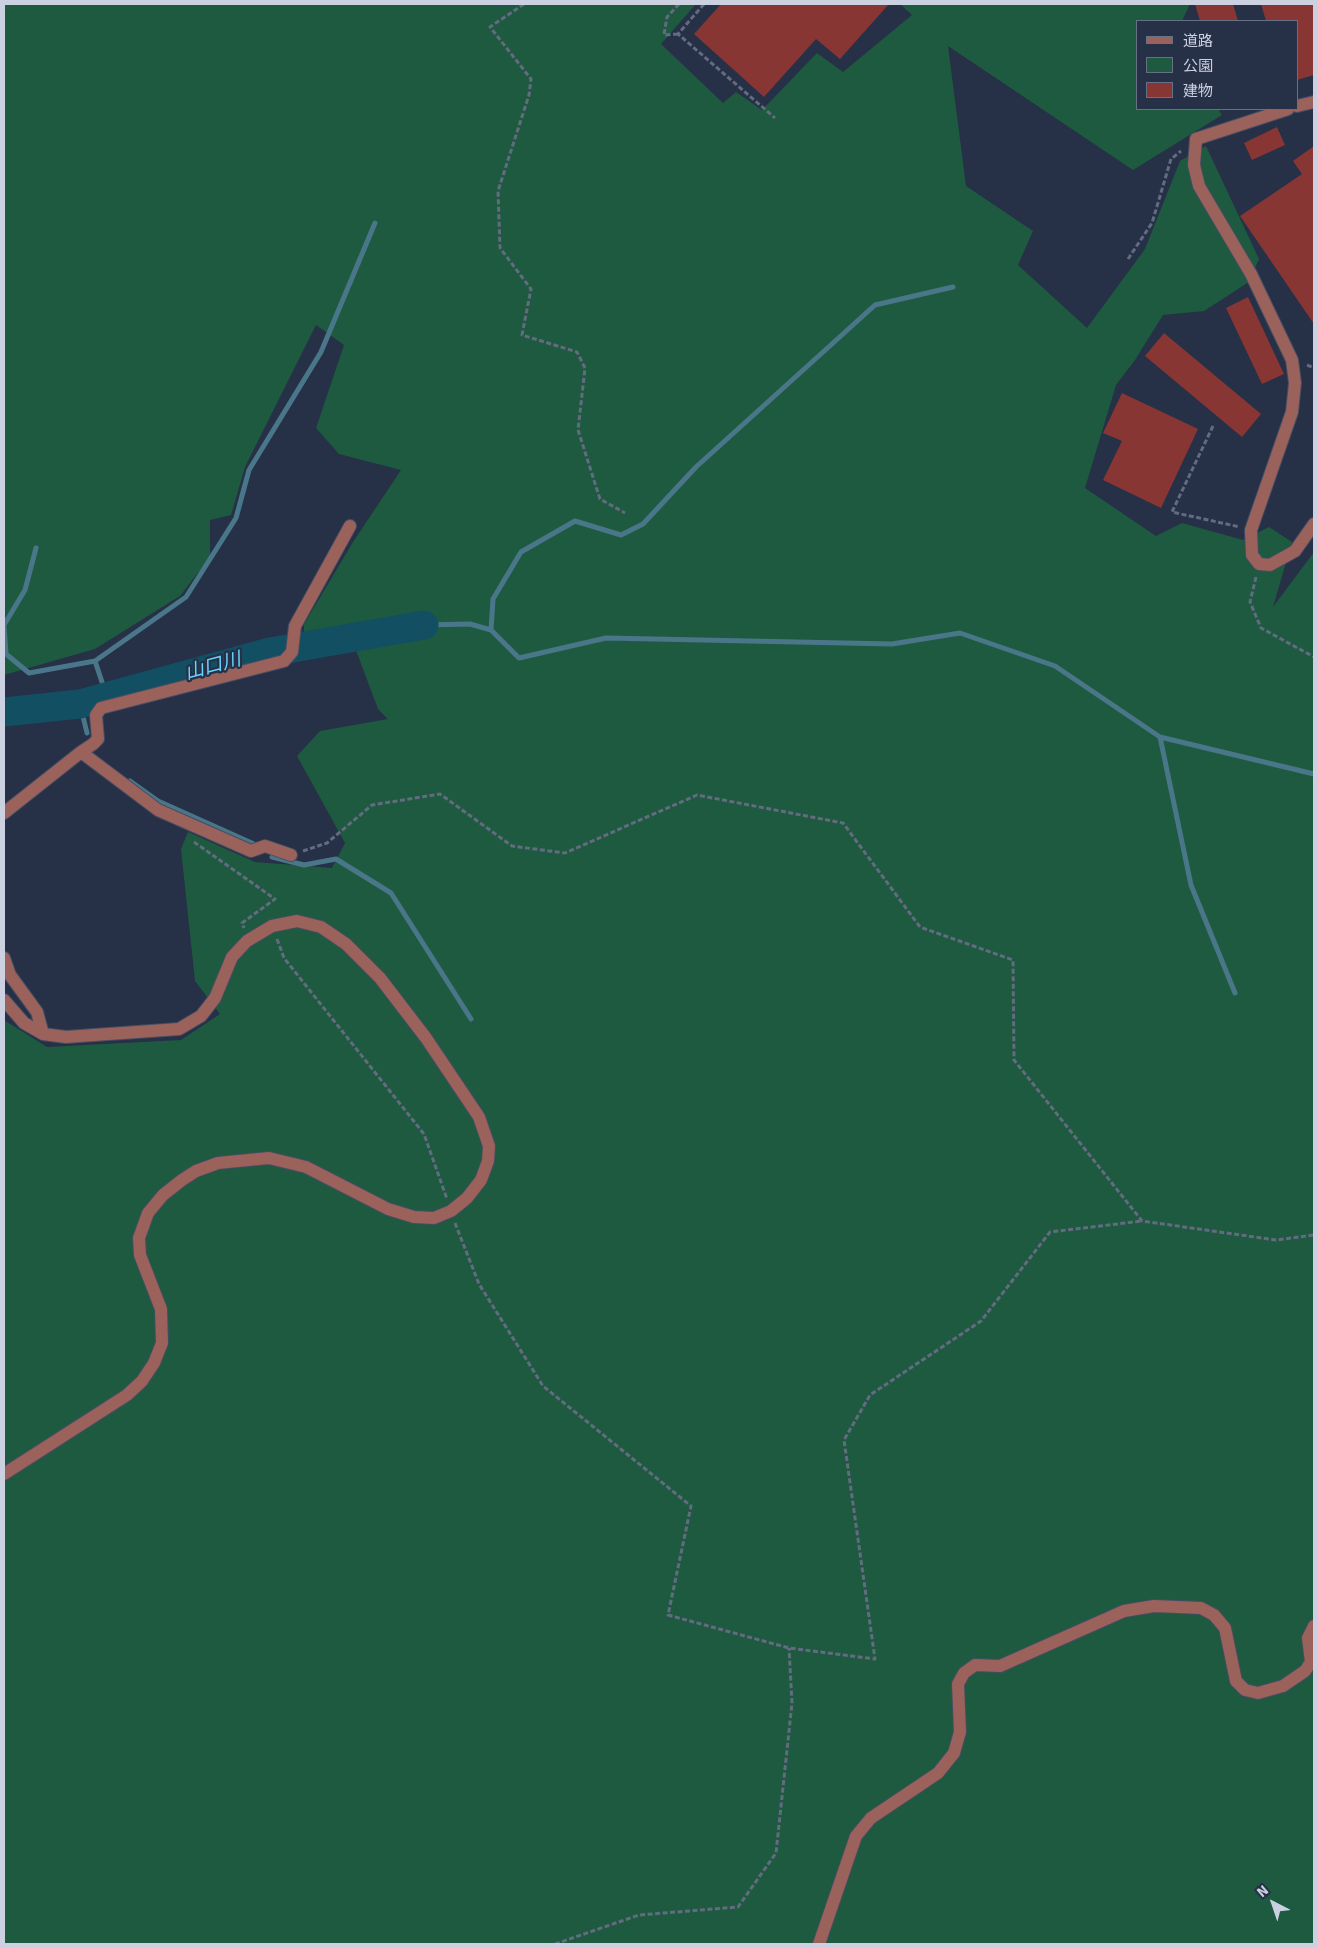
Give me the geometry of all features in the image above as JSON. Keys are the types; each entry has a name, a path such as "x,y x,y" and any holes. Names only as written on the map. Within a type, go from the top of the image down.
{"street":[{"path":"1298,106 1314,102"},
{"path":"1285,110 1196,140 1194,165 1199,186 1251,274 1292,360 1295,383 1292,412 1251,530 1252,555 1259,564 1270,566 1295,551 1314,524"},
{"path":"4,813 98,739 96,716 101,708 284,661 292,652 295,626 350,526"},
{"path":"81,752 158,810 251,851 265,846 291,855"},
{"path":"4,1000 24,1023 43,1034 66,1037 179,1029 201,1016 215,998 232,957 247,940 272,926 297,921 321,927 346,944 380,978 426,1038 479,1117 489,1146 488,1161 476,1186 467,1198 451,1211 434,1218 414,1217 388,1209 306,1167 269,1158 218,1163 196,1171 163,1195 148,1213 139,1238 140,1255 161,1309 162,1342 154,1363 142,1381 127,1395 4,1474"},
{"path":"4,958 10,975 37,1012 43,1034"},
{"path":"819,1944 856,1836 871,1818 938,1773 954,1753 960,1732 958,1684 964,1672 976,1665 1000,1666 1124,1611 1154,1606 1201,1608 1214,1615 1225,1628 1236,1680 1245,1690 1258,1693 1283,1686 1305,1672 1310,1662 1308,1638 1314,1626"}],"path":[{"path":"524,4 490,27 531,79 530,94 498,191 500,248 531,289 522,335 577,352 585,368 578,430 600,499 625,513"},
{"path":"679,4 667,17 664,35 678,34 775,118"},
{"path":"678,34 704,4"},
{"path":"1128,258 1152,223 1171,159 1196,140"},
{"path":"1213,426 1172,512 1251,530"},
{"path":"1259,564 1250,602 1260,628 1314,657"},
{"path":"291,855 327,842 372,805 440,794 512,846 565,854 697,796 843,823 920,927 1013,960 1014,1060 1142,1221"},
{"path":"188,836 202,850 275,899 242,923 247,940"},
{"path":"272,926 284,958 424,1134 479,1284 542,1386 691,1506 668,1615 789,1648 875,1659 844,1440 870,1395 981,1321 1050,1232 1142,1221 1276,1240 1314,1235"},
{"path":"555,1944 639,1915 738,1907 776,1852 792,1703 789,1648"}],"green space":[{"path":"4,4 696,4 661,44 723,103 736,92 762,110 817,53 843,72 912,15 900,4 1190,4 1182,20 1136,20 1136,110 1219,110 1222,115 1133,170 948,46 966,186 1033,231 1018,265 1087,328 1145,249 1180,161 1206,146 1259,259 1249,282 1204,311 1163,315 1135,360 1116,385 1085,488 1156,536 1182,523 1243,540 1269,527 1292,542 1273,607 1314,552 1314,1944 4,1944 4,1020 47,1047 181,1040 220,1014 195,981 181,849 188,832 255,862 332,868 345,843 297,756 320,731 388,719 378,709 354,645 304,656 304,624 353,542 401,470 339,454 316,428 344,345 316,325 245,467 231,515 210,520 210,557 180,596 95,649 4,675"}],"building":[{"path":"721,4 889,4 840,59 816,39 764,97 694,34"},
{"path":"1195,4 1233,4 1238,20 1200,20"},
{"path":"1261,4 1314,4 1314,75 1298,80 1298,20 1266,20"},
{"path":"1277,127 1285,145 1252,160 1244,143"},
{"path":"1314,146 1314,324 1240,216 1302,174 1293,161"},
{"path":"1248,297 1284,374 1262,384 1226,308"},
{"path":"1164,333 1261,414 1242,437 1145,356"},
{"path":"1122,393 1198,429 1161,508 1103,480 1122,441 1103,433"}],"waterway":[{"path":"107,697 95,661 186,597 236,518 249,470 321,352 375,223"},
{"path":"491,630 493,599 521,552 575,521 621,535 643,524 696,467 875,305 953,287"},
{"path":"36,548 25,590 4,625 6,654 29,673 95,661"},
{"path":"424,625 470,624 491,630 519,658 606,638 892,644 960,633 1055,666 1160,737 1314,774"},
{"name":"山口川","path":"4,712 80,704 270,652 424,625"},
{"path":"80,704 87,733"},
{"path":"1160,737 1191,885 1235,993"},
{"path":"130,781 158,801 254,844"},
{"path":"272,857 304,865 336,859 391,893 471,1019"}]}
